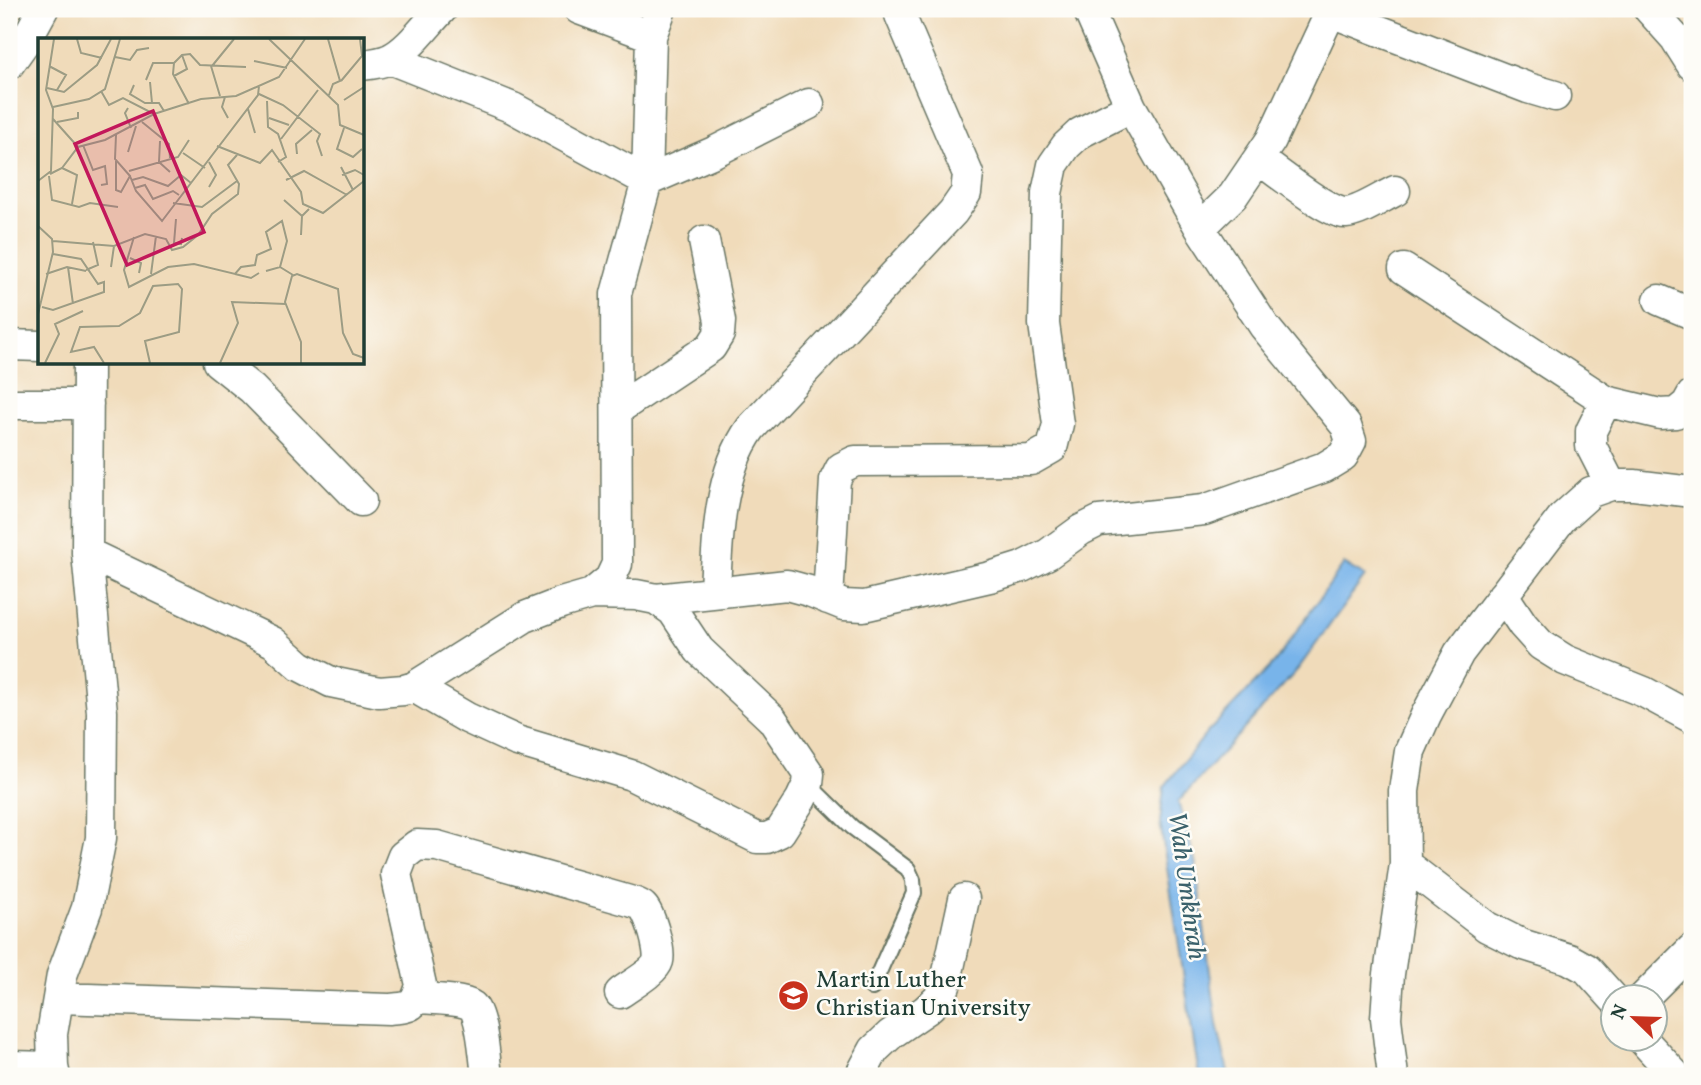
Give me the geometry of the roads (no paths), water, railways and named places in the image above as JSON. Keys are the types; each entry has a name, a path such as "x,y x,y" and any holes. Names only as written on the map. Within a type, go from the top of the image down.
{"street":[{"path":"46,9 53,38"},
{"path":"9,64 46,9"},
{"path":"376,62 408,45 442,9"},
{"path":"579,9 656,22 647,181 616,294 617,564 610,579 592,594"},
{"path":"715,593 721,511 740,444 751,428 953,212 966,193 968,173 900,15 900,9"},
{"path":"1649,9 1675,37 1692,65"},
{"path":"87,553 273,642 300,666 331,682 379,692 414,687 525,617 592,594 636,595 656,599 787,585 844,605 864,606 1022,567 1048,554 1081,530 1099,521 1204,510 1325,467 1343,456 1351,441 1346,426 1264,326 1200,228 1131,107 1091,10"},
{"path":"1200,228 1233,196 1271,140 1332,10 1528,88 1555,96"},
{"path":"376,62 513,108 647,181"},
{"path":"647,181 714,152 809,104"},
{"path":"828,599 835,480 842,468 855,461 1031,460 1052,448 1058,424 1044,324 1047,193 1054,165 1066,146 1080,133 1131,107"},
{"path":"1259,159 1329,209 1344,214 1395,191"},
{"path":"618,409 711,346 719,334 720,321 704,241"},
{"path":"1404,269 1606,401 1660,414 1676,414 1692,395"},
{"path":"1659,300 1692,314"},
{"path":"9,345 38,346"},
{"path":"9,1066 54,1072 51,1034 62,975 87,908 101,838 102,712 87,553 88,364"},
{"path":"221,364 252,389 361,501"},
{"path":"1606,401 1591,431 1591,446 1611,485"},
{"path":"9,404 88,404"},
{"path":"1393,1076 1386,1018 1389,974 1405,864 1404,791 1410,751 1426,715 1459,653 1562,518 1591,492 1611,485 1634,485 1692,492"},
{"path":"1503,595 1541,646 1565,660 1644,692 1692,719"},
{"path":"414,687 467,719 517,741 631,775 757,838 768,838 780,832 808,785 808,774 772,719 699,650 673,611 656,599"},
{"path":"58,998 388,1009 408,1007 418,998 421,985 396,874 403,856 417,845 437,846 643,907 658,947 658,961 652,969 620,993"},
{"path":"1405,864 1487,927 1521,944 1569,959 1587,969 1600,984"},
{"path":"860,1076 874,1050 891,1034 926,1010 941,993 945,986 964,899"},
{"path":"1657,984 1692,948"},
{"path":"418,998 462,1002 472,1007 479,1016 487,1076"},
{"path":"1656,1054 1676,1076"}],"lane":[{"path":"808,785 852,827 908,869 913,880 914,893 872,988"}],"water":[{"name":"Wah Umkhrah","path":"1344,564 1365,576 1298,669 1178,802 1195,860 1217,1024 1229,1076 1199,1076 1160,822 1164,787 1206,734 1275,662"}],"place":[{"name":"Martin Luther Christian University","path":"793,995"}]}
